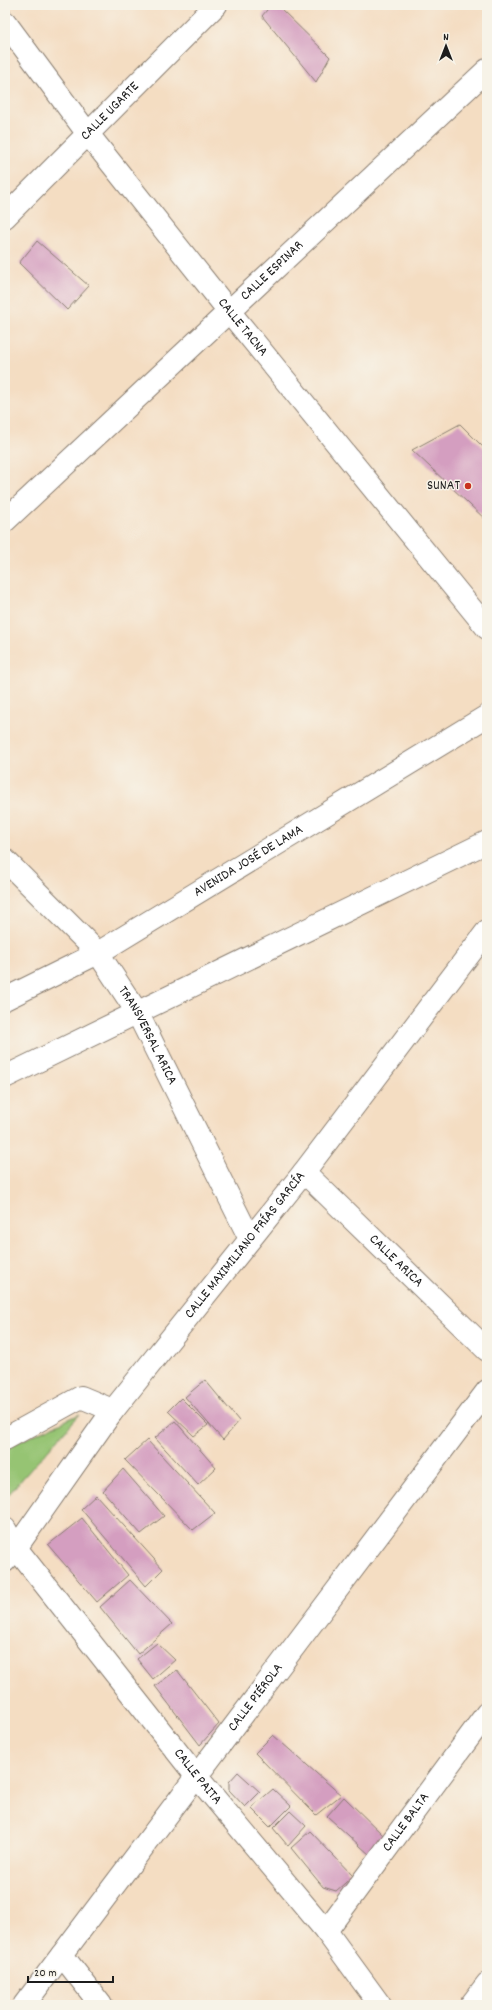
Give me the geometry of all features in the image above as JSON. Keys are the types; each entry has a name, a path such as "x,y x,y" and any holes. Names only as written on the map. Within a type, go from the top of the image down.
{"street":[{"name":"CALLE UGARTE","path":"5,217 216,5"},
{"name":"CALLE TACNA","path":"5,22 88,134 228,310 487,628"},
{"name":"CALLE ESPINAR","path":"5,521 228,310 487,70"},
{"name":"AVENIDA JOSÉ DE LAMA","path":"5,999 98,953 487,716"},
{"path":"5,1077 487,842"},
{"name":"TRANSVERSAL ARICA","path":"5,860 98,953 138,1012 250,1239"},
{"name":"CALLE MAXIMILIANO FRÍAS GARCÍA","path":"11,1555 111,1413 304,1172 487,931"},
{"name":"CALLE ARICA","path":"304,1172 487,1350"},
{"name":"CALLE PIÉROLA","path":"24,2005 487,1391"},
{"path":"5,1439 81,1397 105,1407 111,1413"},
{"name":"CALLE PAITA","path":"5,1529 11,1555 326,1931 380,2005"},
{"name":"CALLE BALTA","path":"326,1931 487,1713"},
{"path":"62,1955 101,2005"},
{"path":"471,2005 487,1984"}],"green space":[{"path":"80,1414 7,1496 5,1493 5,1448"}],"building":[{"path":"271,5 277,5 330,57 316,82 262,16"},
{"path":"37,241 89,286 67,310 19,263"},
{"name":"SUNAT","path":"460,424 487,451 487,521 412,450"},
{"path":"205,1380 239,1421 223,1440 185,1397"},
{"path":"181,1398 208,1425 194,1436 168,1411"},
{"path":"175,1421 216,1468 198,1485 155,1438"},
{"path":"147,1440 215,1513 193,1530 125,1460"},
{"path":"123,1469 164,1516 141,1534 103,1491"},
{"path":"96,1495 163,1569 146,1586 81,1509"},
{"path":"82,1518 128,1575 97,1602 48,1545"},
{"path":"130,1580 172,1624 138,1654 100,1607"},
{"path":"157,1643 175,1660 153,1679 137,1659"},
{"path":"177,1670 219,1724 200,1745 155,1686"},
{"path":"273,1735 341,1795 316,1815 255,1753"},
{"path":"238,1772 260,1792 245,1807 229,1790 229,1782"},
{"path":"273,1789 291,1806 270,1827 251,1808"},
{"path":"344,1797 385,1837 370,1855 327,1816"},
{"path":"290,1811 306,1826 288,1846 273,1828"},
{"path":"310,1831 353,1876 336,1891 323,1887 291,1848"}],"place":[{"name":"SUNAT","path":"468,486"}]}
